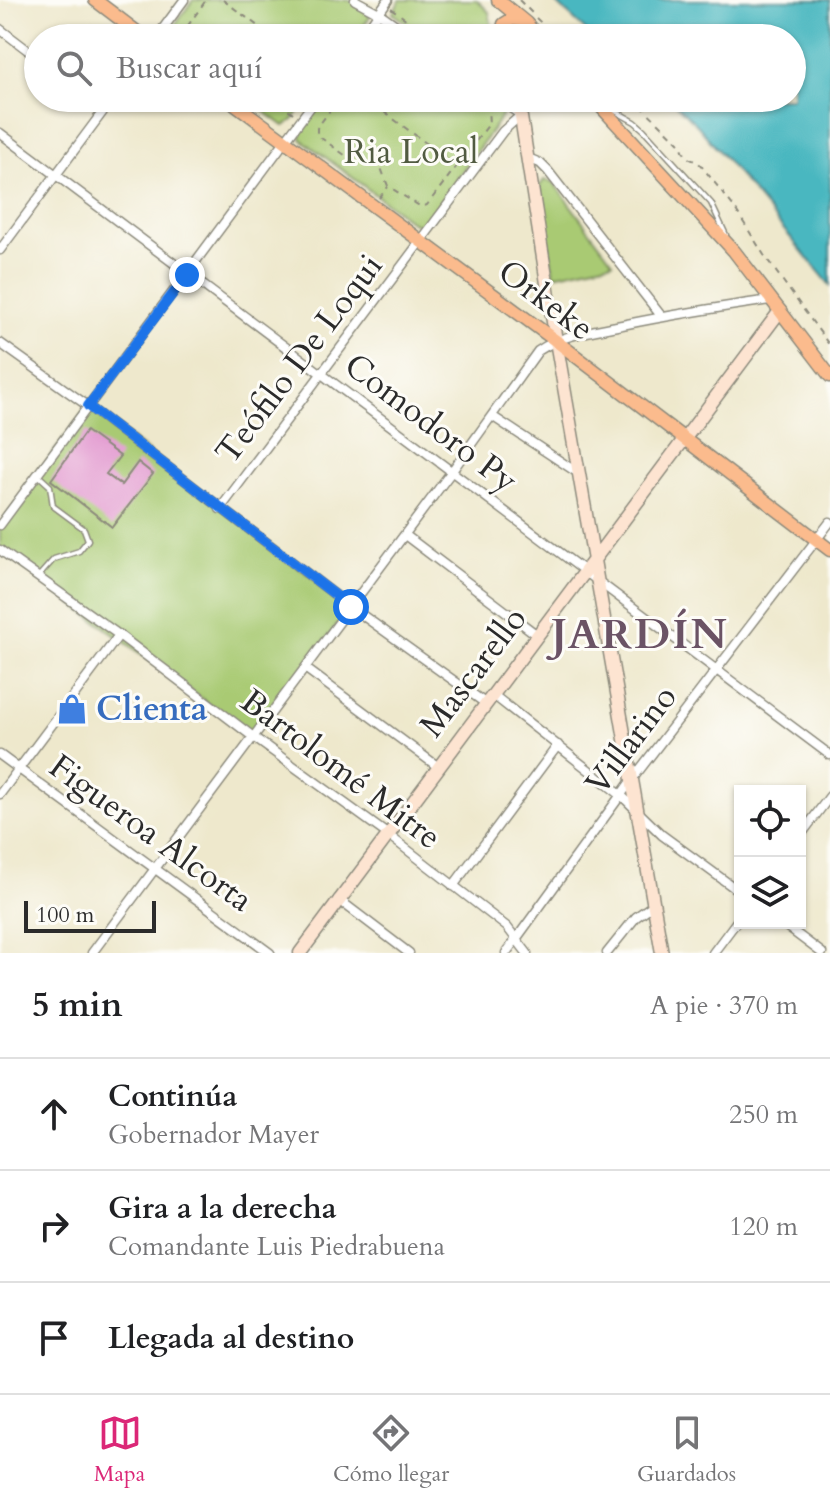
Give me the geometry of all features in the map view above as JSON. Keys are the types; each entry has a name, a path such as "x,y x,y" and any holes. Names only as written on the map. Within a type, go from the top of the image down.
{"main road":[{"path":"95,0 127,24"},
{"path":"491,0 499,24"},
{"path":"498,0 523,24"},
{"name":"Orkeke","path":"246,112 556,341 830,550"},
{"path":"520,112 556,341 662,953"},
{"path":"607,112 734,251 830,376"},
{"name":"Mascarello","path":"300,953 780,311"}],"street":[{"path":"166,24 184,0"},
{"path":"355,0 394,24"},
{"path":"371,24 387,2"},
{"path":"0,29 24,47"},
{"path":"0,250 103,112"},
{"path":"0,525 307,112"},
{"path":"517,112 521,115"},
{"name":"Teófilo De Loqui","path":"220,509 503,131 521,115"},
{"name":"Comodoro Py","path":"0,133 718,668 830,755"},
{"path":"528,158 548,171 662,317"},
{"path":"92,953 405,535 538,351 580,333 770,300"},
{"path":"0,343 88,406 351,607 558,745 622,796 662,835 734,888"},
{"path":"492,416 581,475"},
{"name":"Villarino","path":"506,953 631,781 830,522"},
{"path":"405,535 537,635"},
{"name":"Bartolomé Mitre","path":"0,550 387,834 507,927 527,953"},
{"path":"0,794 119,635"},
{"path":"305,668 437,766"},
{"path":"453,886 558,745"},
{"name":"Figueroa Alcorta","path":"0,755 270,953"},
{"path":"806,828 830,796"},
{"path":"338,899 409,953"},
{"path":"607,953 636,917 653,905"},
{"path":"713,953 734,925"},
{"path":"790,929 822,953"}],"lane":[{"path":"37,475 50,486 53,506 84,529 88,540 79,551 54,559 38,577"}],"path":[{"path":"189,24 206,0"},
{"path":"223,0 255,24"},
{"path":"519,0 543,24"},
{"path":"395,11 412,24"},
{"path":"329,112 317,128 317,135 349,158 373,161 381,168 388,186 415,205 427,205 489,124 488,112"},
{"path":"384,112 457,166"},
{"path":"647,112 680,143 686,157 699,163 734,207 764,255 830,346"},
{"path":"373,205 388,186"}],"green space":[{"name":"Ria Local","path":"193,0 349,0 365,9 370,17 365,24 175,24"},
{"name":"Ria Local","path":"400,0 477,0 489,12 491,24 408,24 393,13"},
{"path":"265,112 299,112 284,126"},
{"name":"Ria Local","path":"312,112 503,114 426,223 420,225 301,139 302,126"},
{"path":"544,180 553,182 613,262 554,275 539,187"},
{"path":"88,406 351,607 252,736 0,550 0,525"}],"water":[{"path":"553,0 830,0 830,285 684,112 806,112 806,24 579,24"}],"building":[{"path":"86,431 120,456 106,474 121,485 138,462 153,474 112,527 51,480"}],"place":[{"name":"Clienta","path":"72,709"}],"district":[{"name":"JARDÍN","path":"640,634"}],"route":[{"path":"187,275 88,406 351,607"}]}
